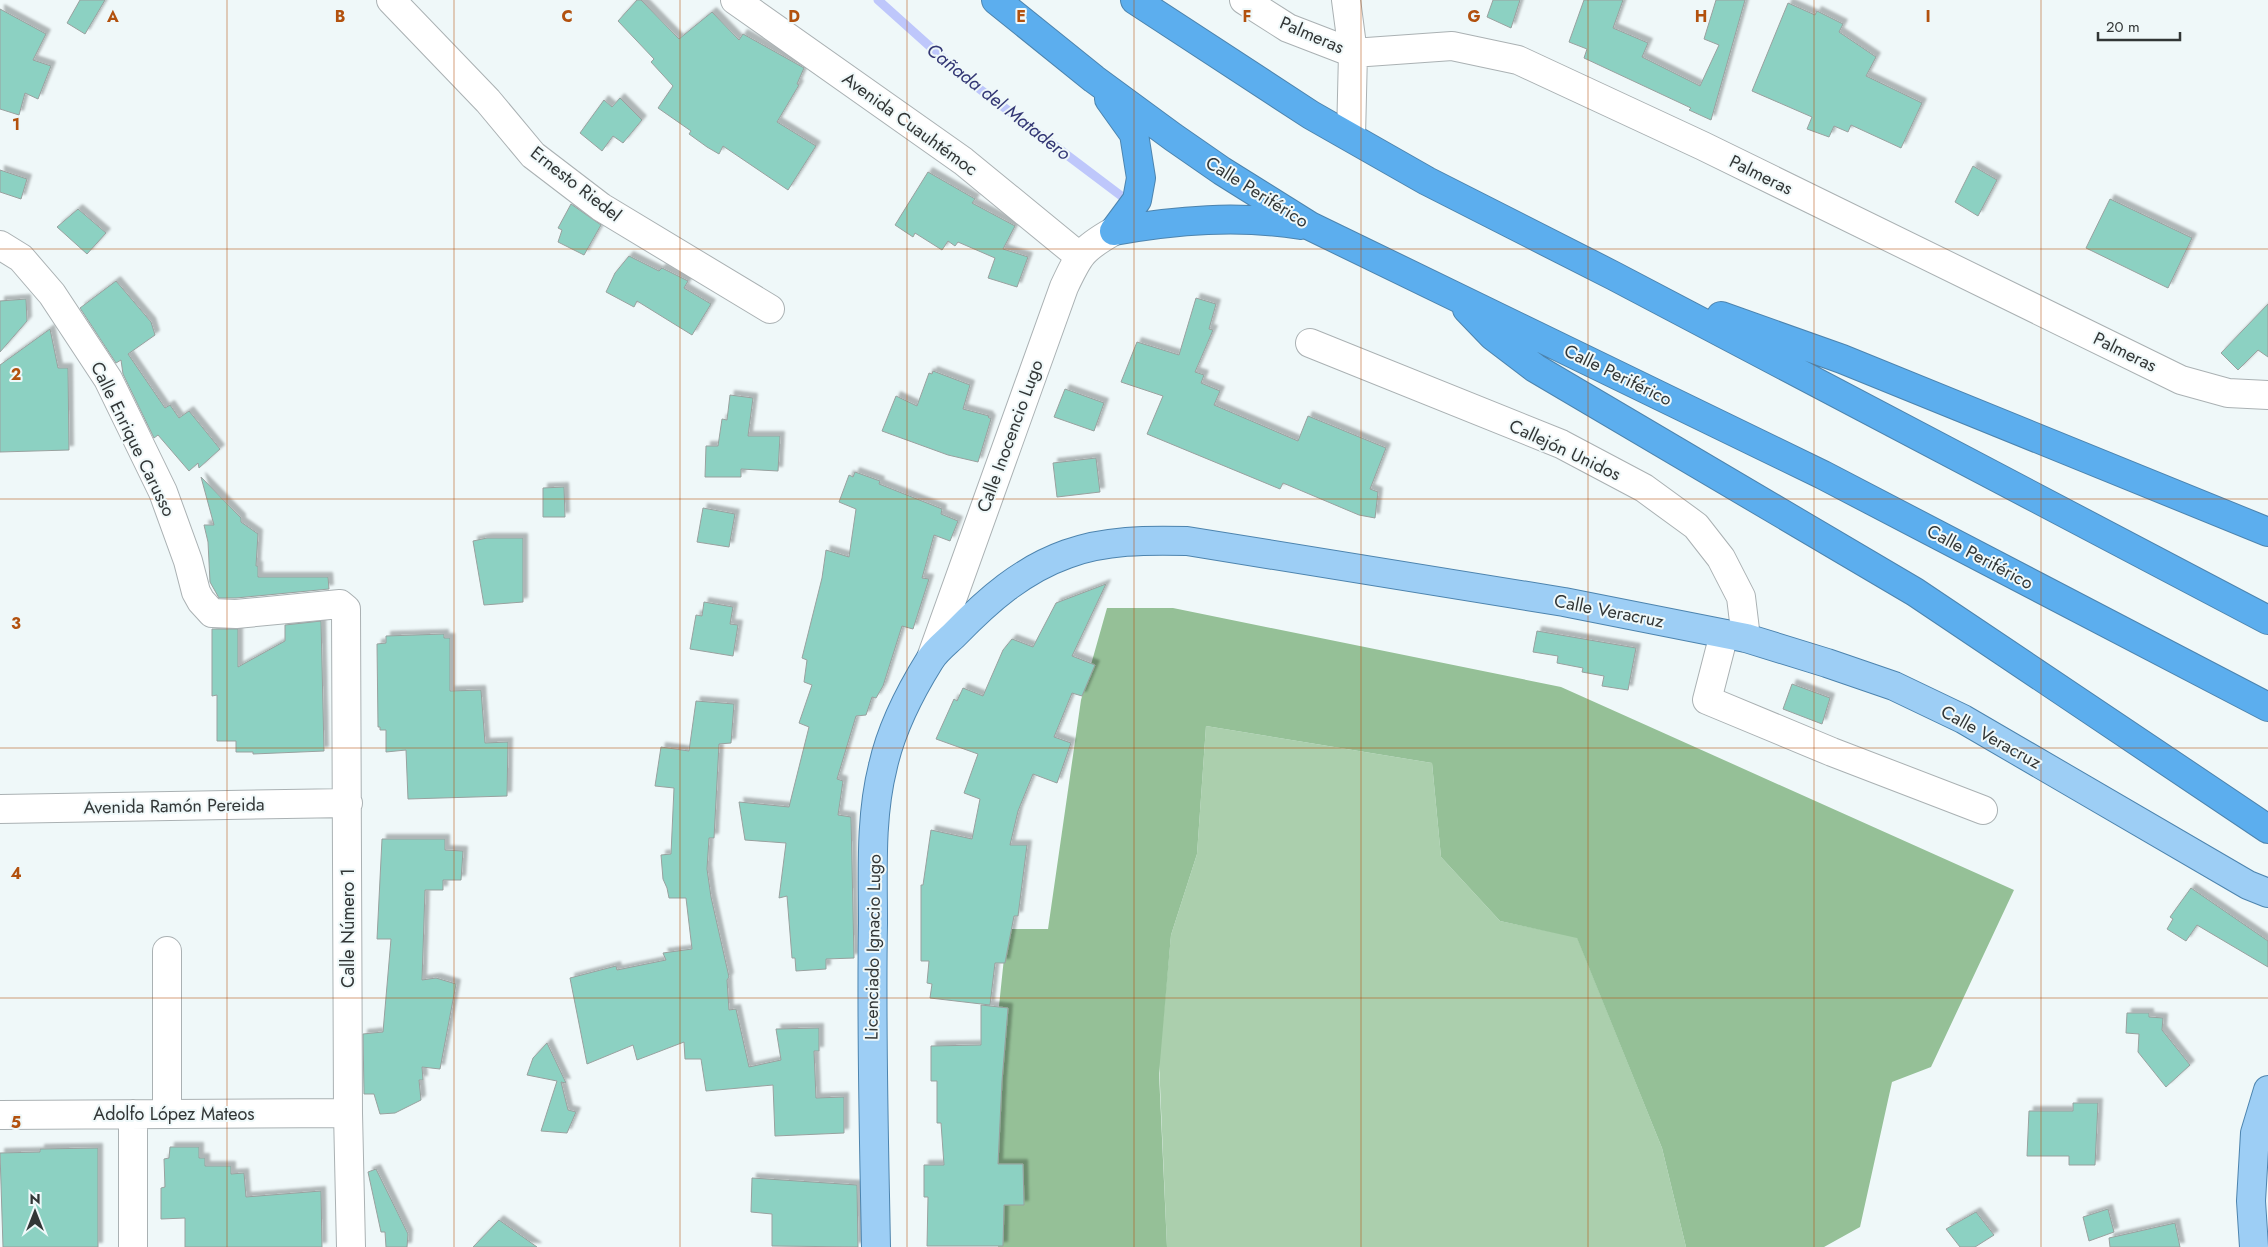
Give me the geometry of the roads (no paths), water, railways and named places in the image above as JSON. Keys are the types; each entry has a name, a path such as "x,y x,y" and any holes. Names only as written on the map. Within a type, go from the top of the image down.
{"highway":[{"name":"Calle Periférico","path":"996,0 1094,78 1222,171 1310,226 1822,475 2268,707"},
{"path":"1135,0 1310,115 1427,181 1614,276 2268,620"},
{"path":"1094,78 1134,134 1139,155 1141,178 1137,200 1114,231"},
{"path":"1114,231 1189,220 1271,220 1310,226"},
{"path":"1614,276 1842,359 2268,532"},
{"path":"1451,294 1493,336 1536,368 1915,592 2268,829"}],"main road":[{"name":"Calle Veracruz","path":"931,658 986,602 1022,575 1068,554 1106,544 1145,540 1197,542 1564,602 1735,636 1894,686 1963,719 2248,884 2268,893"},
{"name":"Licenciado Ignacio Lugo","path":"876,1247 872,1002 876,808 883,766 901,714 931,658"},
{"path":"2254,1247 2251,1201 2255,1133 2268,1090"}],"street":[{"name":"Ernesto Riedel","path":"391,0 488,101 534,155 601,207 770,309"},
{"name":"Avenida Cuauhtémoc","path":"735,0 963,161 1079,256"},
{"name":"Palmeras","path":"1244,0 1288,28 1353,52 1452,46 1518,60 1703,146 2181,380 2228,393 2268,395"},
{"path":"1346,0 1353,52 1352,137"},
{"name":"Calle Inocencio Lugo","path":"931,658 1064,287 1079,256 1095,242 1114,231"},
{"name":"Calle Enrique Carusso","path":"0,245 22,258 52,294 108,379 163,492 188,561 196,592 212,613 236,614 340,604 346,609"},
{"name":"Callejón Unidos","path":"1310,343 1561,444 1644,488 1696,526 1721,558 1741,597 1735,636"},
{"name":"Calle Número 1","path":"346,609 348,1113 351,1247"},
{"path":"1735,636 1707,700 1832,752 1983,810"},
{"name":"Avenida Ramón Pereida","path":"0,809 348,803"},
{"path":"166,1114 167,951"},
{"name":"Adolfo López Mateos","path":"0,1115 348,1113"},
{"path":"133,1114 133,1247"}],"waterway":[{"name":"Cañada del Matadero","path":"878,0 965,78 1124,198"}]}
